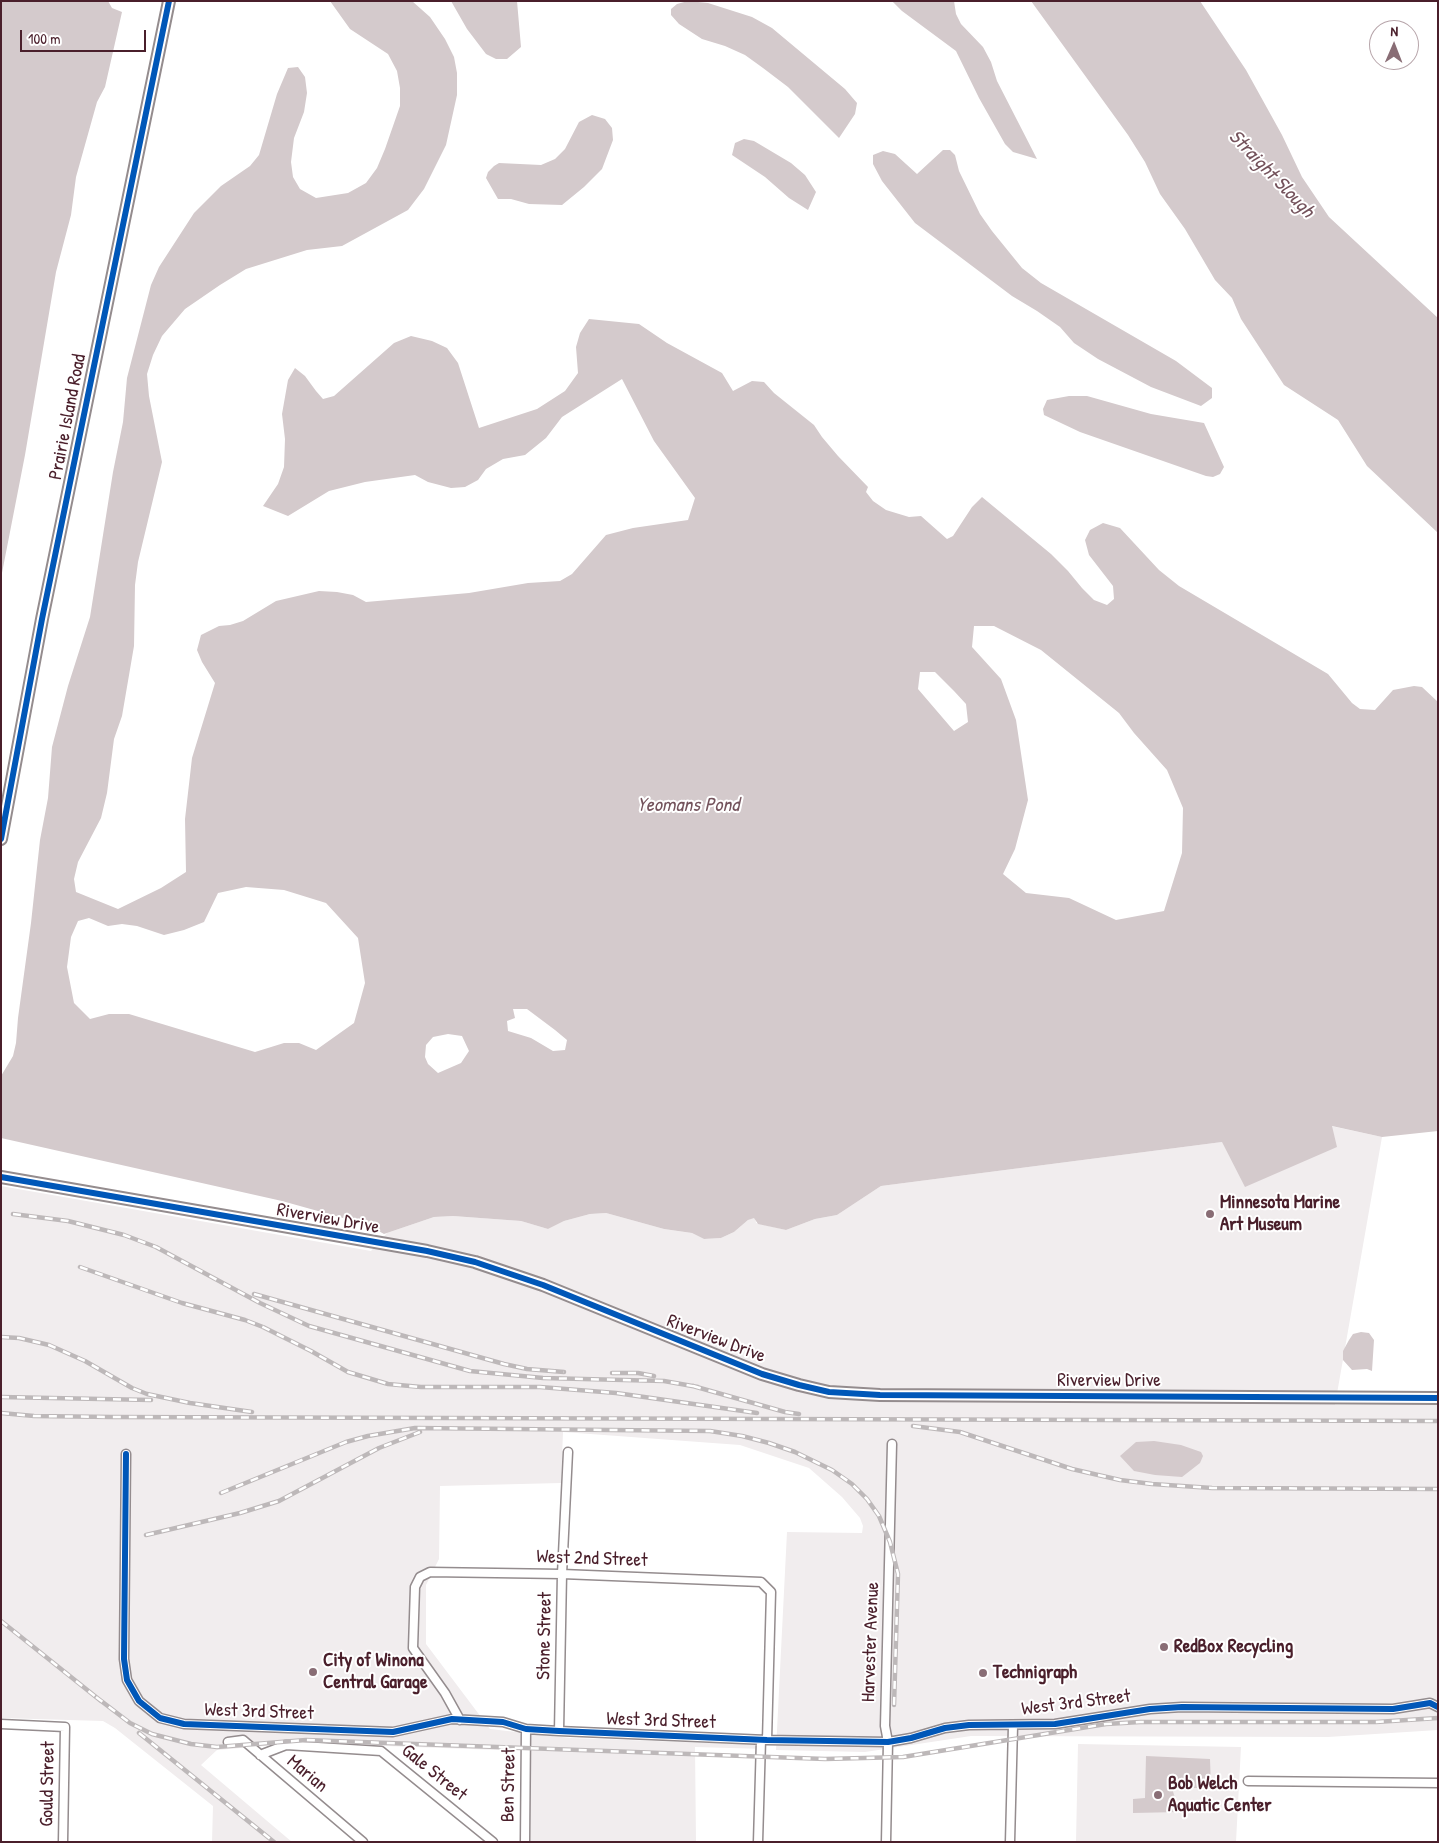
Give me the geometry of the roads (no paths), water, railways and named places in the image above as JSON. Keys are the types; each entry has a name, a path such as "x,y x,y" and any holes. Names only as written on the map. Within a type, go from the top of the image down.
{"street":[{"name":"Prairie Island Road","path":"1,839 42,619 168,1"},
{"name":"Riverview Drive","path":"1,1177 427,1251 475,1262 543,1285 739,1365 799,1385 829,1392 880,1395 1438,1398"},
{"name":"Harvester Avenue","path":"886,1842 888,1742 885,1726 892,1444"},
{"name":"Stone Street","path":"559,1731 562,1574 568,1452"},
{"name":"West 3rd Street","path":"126,1454 124,1659 127,1680 139,1701 160,1718 184,1724 393,1732 452,1719 503,1722 526,1729 559,1731 764,1740 888,1742 912,1738 945,1728 969,1725 1014,1726 1055,1724 1150,1709 1392,1709 1430,1703 1438,1707"},
{"name":"West 2nd Street","path":"460,1720 445,1693 414,1648 414,1587 420,1577 430,1572 562,1574 761,1582 771,1592 764,1740"},
{"name":"Gould Street","path":"1,1724 65,1727 63,1842"},
{"path":"1010,1842 1014,1726"},
{"name":"Ben Street","path":"525,1842 526,1729"},
{"name":"Marian","path":"228,1742 243,1740 363,1842"},
{"path":"758,1842 764,1740"},
{"name":"Gale Street","path":"260,1756 286,1745 381,1751 493,1842"},
{"path":"1248,1781 1438,1783"}],"water":[{"path":"1,1 108,1 112,8 122,12 105,87 97,102 76,177 71,215 56,272 25,455 1,578"},
{"name":"Yeomans Pond","path":"330,1 412,1 430,17 445,39 454,57 457,73 457,95 446,145 424,189 408,210 342,246 307,250 246,269 185,309 162,336 147,374 149,396 162,462 138,562 135,585 134,646 122,716 114,739 107,793 101,818 78,862 74,879 76,892 118,909 161,888 186,872 185,819 192,758 215,683 197,650 201,635 219,626 243,621 276,601 319,591 353,595 366,602 469,593 528,583 560,581 572,574 606,535 633,528 688,520 695,498 654,441 622,379 562,417 546,438 525,455 503,459 486,469 478,480 465,487 451,488 428,482 415,475 365,482 329,491 288,516 263,506 278,484 284,467 285,439 282,414 288,380 295,368 305,376 323,399 334,396 394,343 411,336 432,341 447,348 458,363 479,428 537,409 565,391 578,373 576,347 580,333 589,319 639,324 667,343 722,373 733,391 752,381 764,382 774,393 814,425 838,456 868,487 866,492 873,501 886,510 909,517 921,516 947,539 953,536 972,507 982,497 1051,554 1094,600 1107,605 1114,599 1113,586 1089,555 1085,540 1090,530 1103,523 1120,528 1159,570 1179,586 1328,674 1352,703 1360,709 1375,710 1393,690 1414,686 1422,687 1438,702 1438,1131 1382,1137 1332,1126 1337,1147 1245,1187 1222,1142 881,1186 837,1215 815,1219 786,1230 758,1224 754,1218 748,1220 734,1232 721,1238 704,1239 692,1233 664,1229 606,1213 590,1214 564,1221 548,1229 521,1221 453,1216 434,1217 384,1234 368,1225 282,1201 1,1138 1,1076 13,1056 16,1043 40,840 48,798 52,747 68,686 90,617 113,472 123,422 127,378 151,285 159,267 194,213 221,186 250,166 259,155 277,94 288,68 298,67 305,77 307,93 304,112 294,138 291,162 293,177 300,189 316,198 348,193 366,183 377,168 385,149 400,106 400,88 397,71 388,54 350,29","holes":["974,626 994,626 1041,650 1119,713 1167,770 1183,808 1182,853 1164,911 1116,920 1069,898 1026,893 1003,874 1015,849 1028,800 1016,720 1001,679 972,647","920,672 935,672 966,704 968,722 954,731 918,689","246,887 284,890 326,903 358,938 365,983 354,1023 316,1050 299,1043 284,1043 255,1052 129,1014 109,1014 90,1019 74,1003 67,967 71,937 78,921 89,918 108,926 122,924 137,926 164,935 204,922 218,893","513,1009 527,1009 567,1040 565,1050 553,1051 531,1038 508,1031 507,1021 515,1018","448,1034 462,1036 469,1051 461,1063 438,1073 428,1064 425,1057 426,1045 433,1037"]},
{"path":"451,1 517,1 521,47 507,59 496,59 486,54 467,29"},
{"path":"688,1 708,3 752,17 772,28 845,89 857,103 855,114 839,138 788,87 745,55 702,39 679,24 671,15 671,9 677,4"},
{"path":"892,1 954,1 956,14 961,24 983,47 991,62 997,81 1037,159 1013,152 1005,144 979,98 956,51 902,11"},
{"name":"Straight Slough","path":"1031,1 1200,1 1246,70 1282,135 1302,177 1329,217 1438,318 1438,533 1367,466 1338,420 1284,385 1241,319 1232,298 1215,280 1185,229 1160,194 1145,162 1128,135"},
{"path":"592,115 605,119 612,128 613,140 602,169 584,187 562,205 529,204 511,199 498,199 486,178 488,172 494,166 499,163 541,165 555,159 565,149 579,122"},
{"path":"744,139 754,141 791,163 805,175 816,192 808,210 789,198 765,177 732,155 735,143"},
{"path":"943,150 950,150 955,155 959,171 980,214 1022,268 1041,283 1176,361 1212,388 1212,398 1201,406 1151,387 1098,359 1074,343 1060,327 1012,296 915,223 882,181 873,164 873,155 883,151 895,154 917,174"},
{"path":"1069,396 1087,396 1151,414 1204,423 1224,467 1220,474 1213,477 1206,476 1080,432 1044,415 1043,409 1047,400"},
{"path":"1369,1333 1374,1340 1372,1371 1367,1369 1352,1370 1343,1360 1343,1351 1349,1340 1353,1334"},
{"path":"1154,1441 1181,1445 1201,1452 1203,1456 1200,1463 1182,1477 1134,1471 1120,1456 1136,1442"},
{"path":"1146,1756 1210,1759 1211,1788 1172,1788 1179,1812 1133,1813 1133,1799 1145,1798"}],"railway":[{"path":"13,1214 68,1221 124,1235 156,1247 260,1303 309,1326 470,1371 543,1378 664,1381 698,1387"},
{"path":"80,1267 182,1303 245,1320 311,1351 348,1372 388,1384 421,1387 540,1387 616,1393 757,1413"},
{"path":"254,1294 504,1364 527,1369 564,1372"},
{"path":"1,1337 19,1338 49,1345 85,1361 132,1388 147,1394 190,1403 252,1412"},
{"path":"612,1373 638,1373 654,1376"},
{"path":"693,1386 785,1412 799,1414"},
{"path":"1,1397 151,1400"},
{"path":"1,1413 34,1416 112,1417 1438,1421"},
{"path":"913,1426 960,1432 1072,1469 1120,1480 1152,1484 1212,1488 1438,1489"},
{"path":"221,1493 346,1442 368,1436 415,1428 710,1431 769,1443 795,1452 832,1470 852,1484 867,1499 879,1516 890,1542 898,1574 894,1705"},
{"path":"146,1535 240,1513 279,1501 379,1448 420,1432"},
{"path":"1,1621 101,1701"},
{"path":"96,1697 130,1723 152,1734 191,1744 217,1747 306,1740 825,1759 903,1757 1106,1724 1140,1722 1376,1722 1438,1718"},
{"path":"139,1733 274,1842"}],"place":[{"name":"Minnesota Marine Art Museum","path":"1210,1214"},
{"name":"RedBox Recycling","path":"1164,1647"},
{"name":"City of Winona Central Garage","path":"313,1672"},
{"name":"Technigraph","path":"983,1673"},
{"name":"Bob Welch Aquatic Center","path":"1158,1795"}]}
